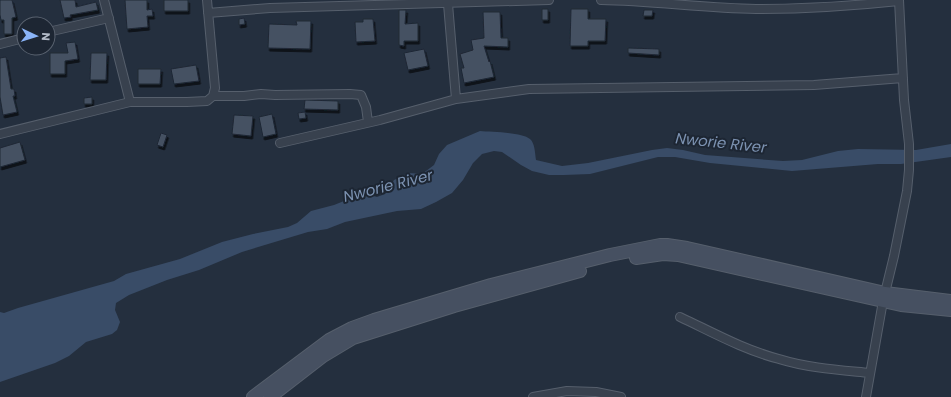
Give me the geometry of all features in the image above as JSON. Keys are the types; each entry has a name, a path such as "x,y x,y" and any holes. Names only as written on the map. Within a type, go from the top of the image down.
{"main road":[{"path":"252,397 329,340 352,328 491,285 610,255 660,245 668,244 687,248 884,297 951,301"},
{"path":"270,397 323,356 352,338 469,302 581,271 644,256 663,254 678,255 951,310"}],"street":[{"path":"104,0 130,102"},
{"path":"0,134 130,102 207,101 213,96 215,88 207,0"},
{"path":"208,13 270,8 549,0"},
{"path":"601,0 642,1 696,6 751,4 842,6 899,0 904,100 909,144 909,170 901,223 884,297 866,397"},
{"path":"448,4 456,99"},
{"path":"56,30 109,18"},
{"path":"0,44 16,40"},
{"path":"280,143 456,99 529,89 814,85 903,78"},
{"path":"213,96 244,96 261,94 361,95 366,107 368,122"},
{"path":"680,317 754,351 778,359 799,364 869,374"},
{"path":"533,397 567,391 596,392 621,397"}],"water":[{"path":"480,131 499,132 526,137 533,143 536,160 562,166 588,163 667,148 705,155 783,161 802,160 838,151 858,149 916,150 951,144 951,157 901,164 878,164 792,171 710,163 675,157 658,157 590,174 549,175 532,171 502,152 494,151 482,154 473,163 463,180 452,193 421,209 397,211 345,222 327,229 308,232 242,252 199,270 167,280 129,295 116,303 115,310 120,322 117,330 112,334 86,342 69,356 55,363 0,382 0,312 4,313 114,281 126,274 180,259 222,242 288,227 297,223 311,211 334,205 359,195 366,194 377,197 385,194 394,180 409,173 422,174 434,165 439,154 447,145"}],"building":[{"path":"0,0 12,0 16,17 12,18 12,34 4,34 4,20 1,20"},
{"path":"60,0 75,0 76,7 96,2 98,10 70,15 71,17 64,18"},
{"path":"125,0 147,0 147,10 152,9 153,16 147,16 148,27 127,29"},
{"path":"164,0 188,0 188,11 164,11"},
{"path":"542,9 548,9 548,20 542,20"},
{"path":"571,9 588,9 588,19 606,19 605,41 588,41 588,46 570,46"},
{"path":"399,10 406,10 405,24 418,23 418,41 404,41 404,46 399,45"},
{"path":"644,10 653,10 652,16 643,16"},
{"path":"483,12 500,12 501,38 508,38 508,47 484,46 494,77 464,83 461,68 464,68 460,54 473,50 471,40 484,38"},
{"path":"244,18 245,24 239,25 239,19"},
{"path":"363,19 373,19 375,41 356,42 355,22 363,22"},
{"path":"296,21 311,21 310,49 268,48 269,24 297,25"},
{"path":"75,42 78,59 65,61 65,74 50,74 50,56 56,56 56,53 68,53 66,43"},
{"path":"628,48 659,49 659,55 628,53"},
{"path":"424,49 428,66 408,70 404,53"},
{"path":"91,53 107,53 106,80 90,80"},
{"path":"6,57 11,89 14,89 15,96 13,96 17,112 3,115 0,97 0,58"},
{"path":"196,65 199,81 174,84 171,69"},
{"path":"138,69 161,69 160,84 138,84"},
{"path":"92,97 92,104 84,104 84,98"},
{"path":"305,100 338,101 338,110 304,109"},
{"path":"305,112 306,118 299,119 298,113"},
{"path":"272,114 276,134 263,137 259,117"},
{"path":"234,115 253,116 251,136 232,134"},
{"path":"161,133 167,135 163,147 157,145"},
{"path":"20,142 25,160 0,167 0,148"}],"water label":[{"name":"Nworie River","path":"721,143"},
{"name":"Nworie River","path":"388,186"}]}
